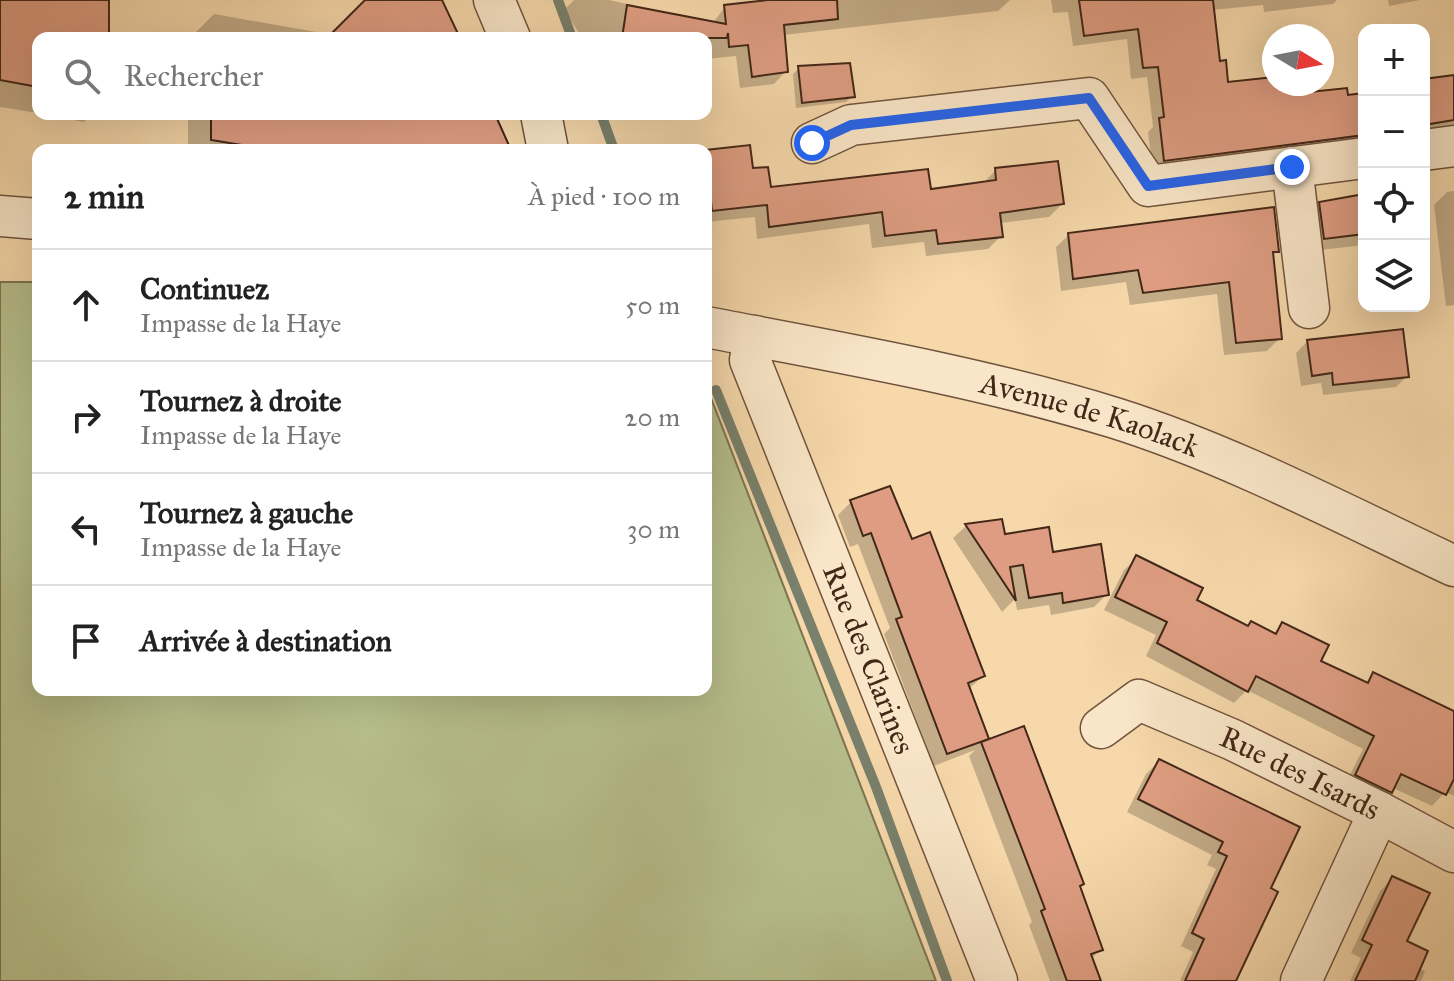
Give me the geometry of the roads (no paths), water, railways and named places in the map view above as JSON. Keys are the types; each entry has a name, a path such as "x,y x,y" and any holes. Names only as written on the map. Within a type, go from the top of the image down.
{"street":[{"path":"494,0 507,32"},
{"path":"812,143 851,125 1089,98 1148,186 1358,159"},
{"path":"542,120 547,144"},
{"path":"1430,149 1454,146"},
{"path":"1292,167 1309,308"},
{"name":"Avenue de Kaolack","path":"712,328 945,374 1116,419 1236,464 1454,566"},
{"name":"Rue des Clarines","path":"754,336 750,360 997,981"},
{"name":"Rue des Isards","path":"1101,728 1139,700 1233,740 1379,812 1301,981"},
{"path":"1379,812 1454,852"}],"waterway":[{"path":"558,0 570,32"},
{"path":"603,120 612,144"},
{"path":"716,390 876,787 947,981"}]}
